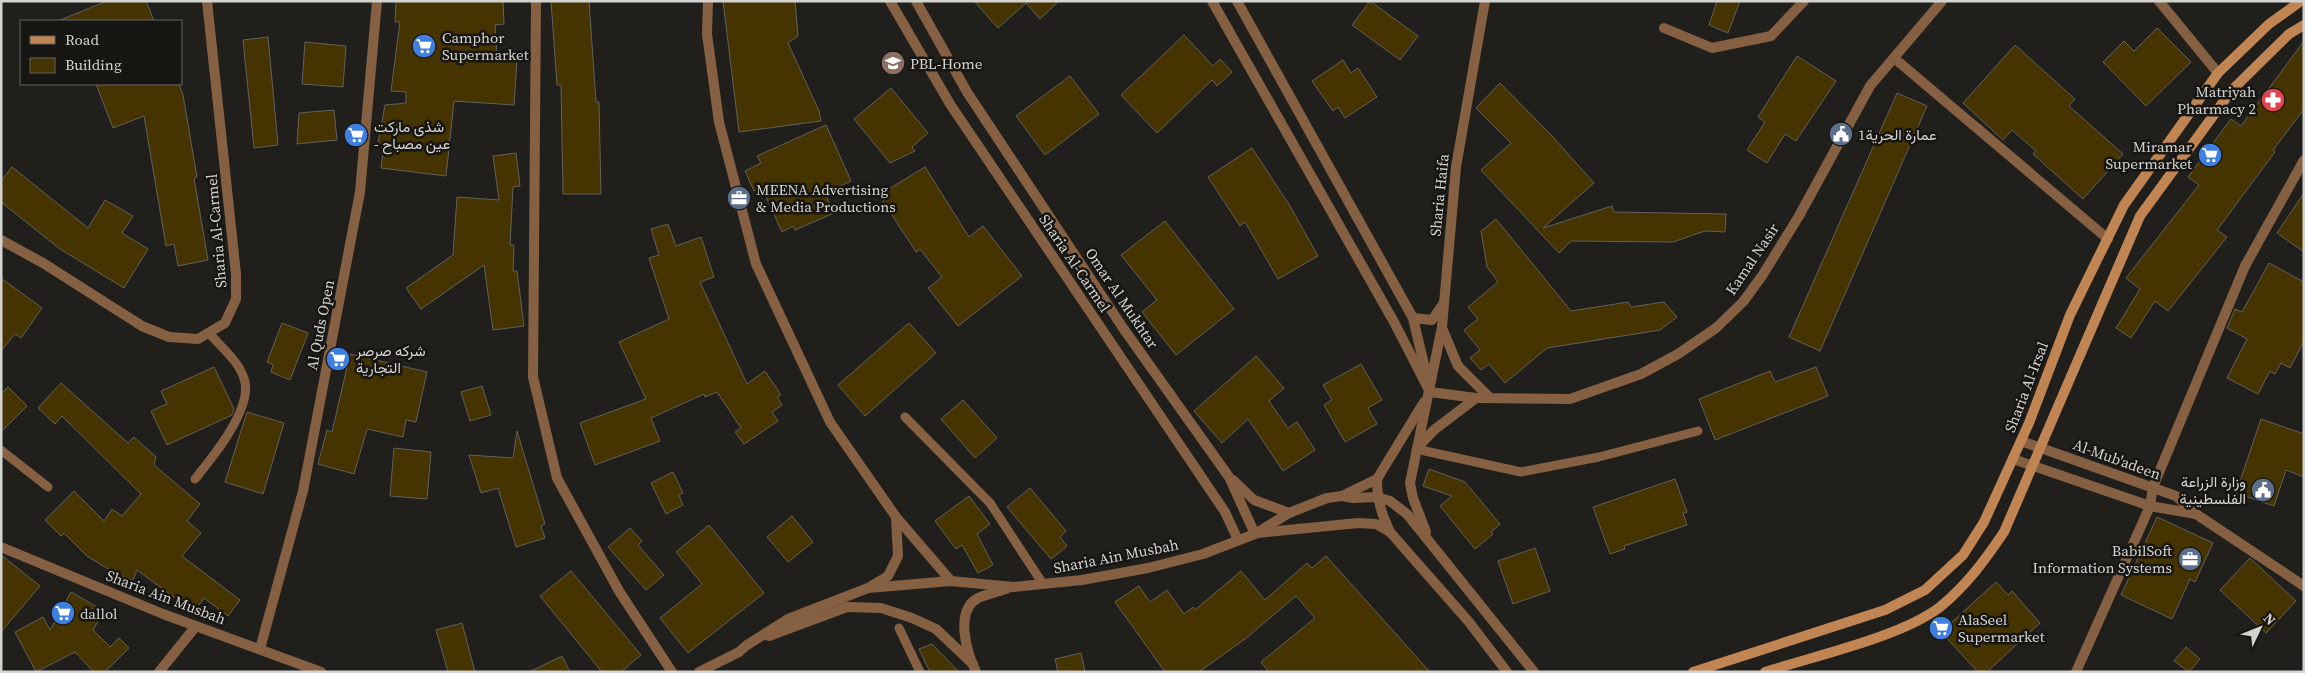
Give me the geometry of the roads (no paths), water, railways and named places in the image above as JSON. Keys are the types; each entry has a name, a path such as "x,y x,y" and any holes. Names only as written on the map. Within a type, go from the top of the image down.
{"main road":[{"name":"Sharia Al-Irsal","path":"1693,672 1885,610 1925,590 1963,555 1984,522 2022,441 2070,315 2124,205 2218,73 2269,24 2301,1"},
{"path":"1765,672 1890,632 1939,608 1978,570 2004,532 2140,216 2232,90 2289,34 2304,25"}],"street":[{"name":"Sharia Al-Carmel","path":"1,240 43,263 142,326 169,337 198,339 225,323 236,299 236,274 207,1"},
{"name":"Al Quds Open","path":"260,650 303,491 360,192 378,1"},
{"path":"536,1 533,377 557,478 619,591 672,672"},
{"path":"708,1 707,34 718,122 756,264 830,422 896,517 951,581"},
{"name":"Sharia Al-Carmel","path":"890,1 950,104 1225,512 1238,540"},
{"name":"Omar Al Mukhtar","path":"916,1 972,100 1123,328 1229,477 1255,534"},
{"path":"1212,1 1394,322 1430,392"},
{"path":"1237,1 1413,318 1430,392 1377,479 1377,497 1381,513 1390,532"},
{"name":"Sharia Haifa","path":"1430,542 1412,498 1410,483 1442,327 1456,167 1485,1"},
{"path":"1664,28 1712,48 1771,36 1804,1"},
{"name":"Kamal Nasir","path":"1430,392 1476,398 1570,400 1641,374 1678,354 1716,328 1742,302 1762,276 1798,216 1870,86 1942,1"},
{"path":"2159,1 2218,73"},
{"path":"1894,58 2108,239"},
{"path":"2076,672 2150,506 2152,488 2245,266 2304,160"},
{"path":"1413,318 1432,320 1444,303"},
{"path":"1442,327 1458,366 1490,398"},
{"path":"1416,449 1434,430 1476,398"},
{"name":"Al-Mub'adeen","path":"2022,441 2176,496 2196,514 2304,586"},
{"path":"2013,459 2150,506 2196,514"},
{"path":"1229,477 1254,500 1289,513"},
{"path":"1342,496 1377,479"},
{"name":"Sharia Ain Musbah","path":"699,672 739,652 746,644 788,620 868,588 951,581 1013,587 1082,580 1148,568 1203,554 1255,534 1289,513 1327,498 1342,496 1353,498 1377,497 1390,501 1407,514 1534,672"},
{"path":"868,588 888,576 898,556 896,517"},
{"name":"Sharia Ain Musbah","path":"1255,534 1358,523 1376,524 1390,532 1469,622 1508,672"},
{"name":"Sharia Ain Musbah","path":"1,547 196,626 321,672"},
{"path":"974,668 965,626 968,609 977,599 1013,587"},
{"path":"746,644 847,608 881,608 912,618 936,629 974,668"},
{"path":"159,672 196,626"}],"lane":[{"path":"195,479 217,452 244,402 245,382 235,363 209,333"},
{"path":"904,417 990,503 1043,584"},
{"path":"1416,449 1521,472 1600,457 1698,431"},
{"path":"1,450 48,487"},
{"path":"899,628 920,672"}],"place":[{"name":"Camphor Supermarket","path":"424,46"},
{"name":"PBL-Home","path":"893,63"},
{"name":"Matriyah Pharmacy 2","path":"2273,100"},
{"name":"عمارة الحرية1","path":"1841,134"},
{"name":"شذى ماركت - عين مصباح","path":"356,135"},
{"name":"Miramar Supermarket","path":"2210,155"},
{"name":"MEENA Advertising & Media Productions","path":"739,198"},
{"name":"شركه صرصر التجارية","path":"338,359"},
{"name":"وزارة الزراعة الفلسطينية","path":"2263,490"},
{"name":"BabilSoft Information Systems","path":"2190,559"},
{"name":"dallol","path":"63,613"},
{"name":"AlaSeel Supermarket","path":"1941,628"}]}
